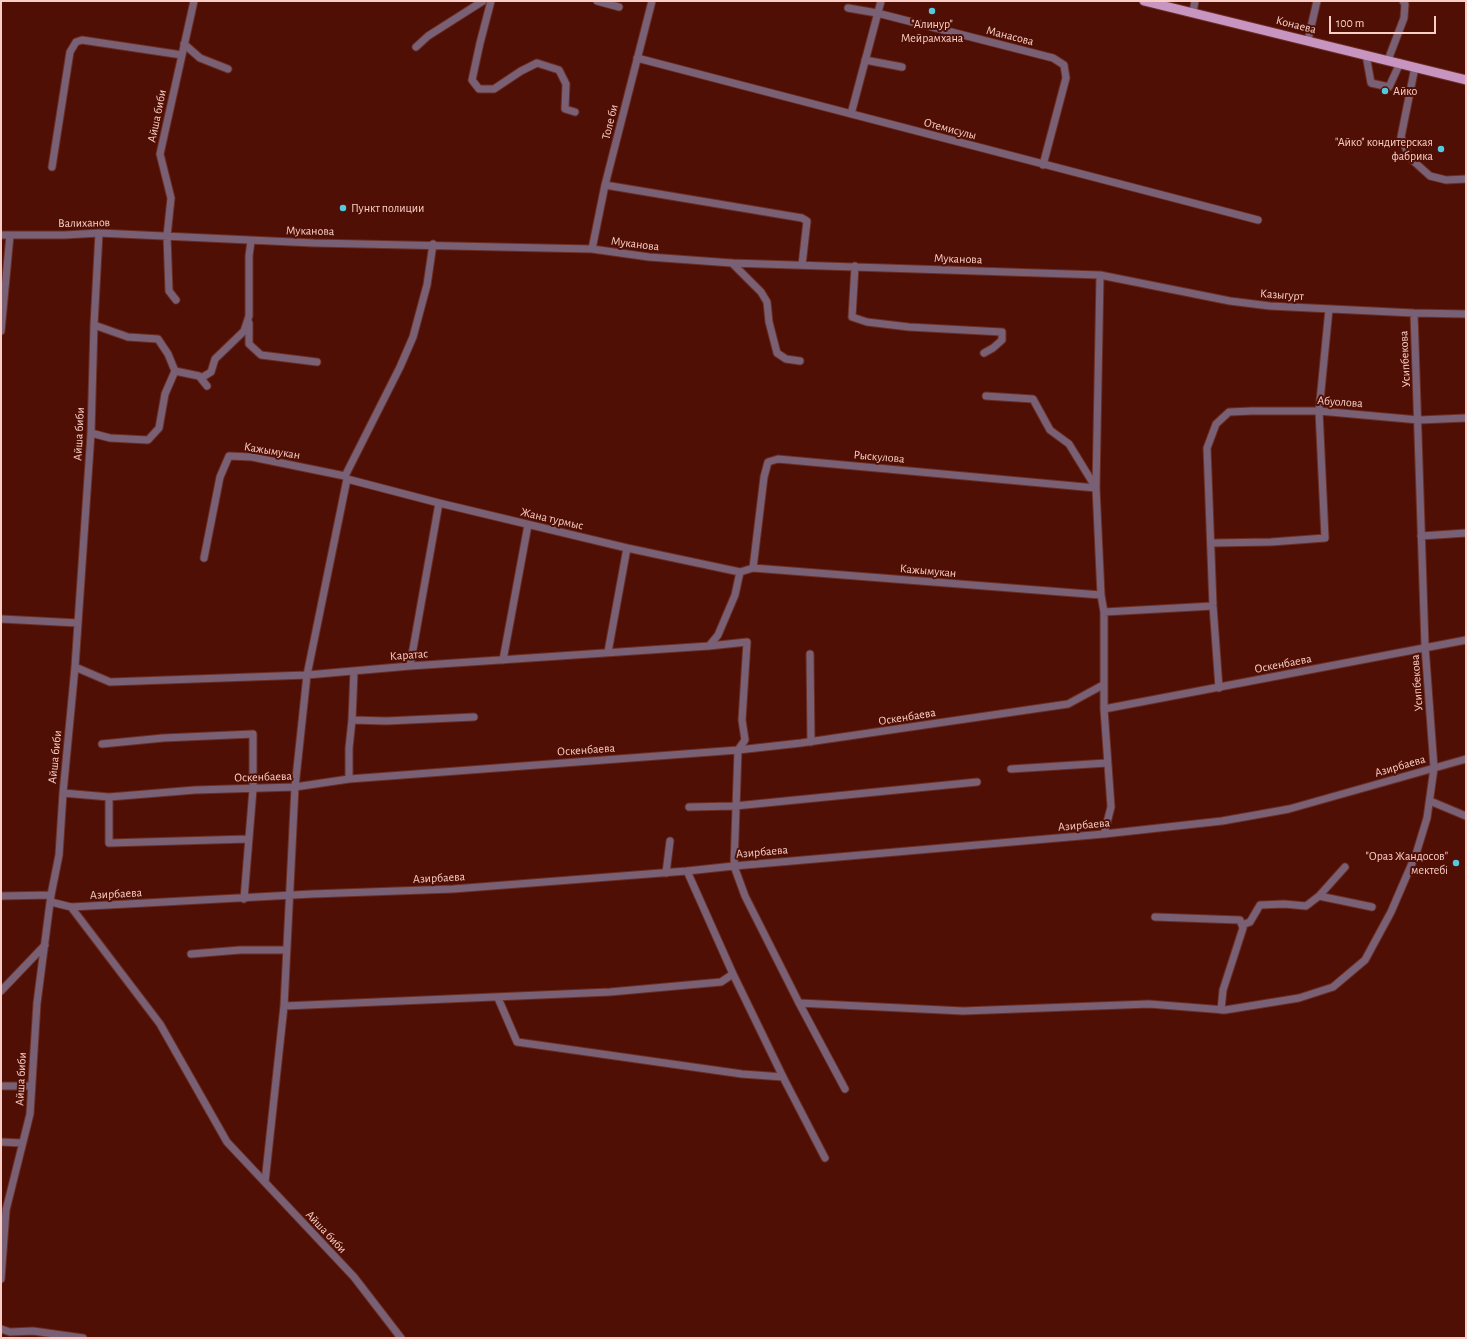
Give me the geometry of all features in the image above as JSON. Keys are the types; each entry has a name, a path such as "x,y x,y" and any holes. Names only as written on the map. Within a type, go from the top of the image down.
{"main road":[{"name":"Конаева","path":"1144,1 1366,54 1466,80"}],"street":[{"name":"Айша биби","path":"176,300 168,291 167,236 171,198 160,154 194,1"},
{"path":"416,46 428,36 483,1"},
{"path":"491,1 472,80 479,89 494,89 521,71 537,63 559,70 566,84 565,109 575,112"},
{"path":"597,1 619,8"},
{"name":"Толе би","path":"592,249 606,185 652,1"},
{"path":"852,114 881,1"},
{"path":"1193,12 1195,1"},
{"path":"1308,40 1317,1"},
{"path":"1388,60 1404,18 1406,2"},
{"name":"Манасова","path":"848,8 877,13 1054,58 1064,65 1066,78 1043,165"},
{"path":"52,167 70,52 76,42 82,40 182,55"},
{"path":"184,44 200,58 228,69"},
{"path":"1366,54 1371,83 1389,87 1400,63"},
{"name":"Отемисулы","path":"637,58 1258,220"},
{"path":"865,60 902,67"},
{"path":"1415,67 1401,137 1410,158 1430,176 1446,180 1466,179"},
{"path":"606,185 802,218 807,221 802,265"},
{"name":"Айша биби","path":"1,1279 3,1210 30,1114 37,1003 51,898 59,855 63,793 75,667 91,433 94,325 99,233"},
{"name":"Валиханов","path":"1,235 65,235 99,233 167,236"},
{"path":"1,332 10,235"},
{"name":"Муканова","path":"167,236 251,241 433,244 592,249 649,257 732,263 1100,275"},
{"path":"251,241 249,256 249,344 261,355 317,362"},
{"path":"264,1182 284,1006 295,788 307,675 346,477 400,368 413,337 427,285 433,244"},
{"path":"732,263 756,287 767,302 769,322 777,353 786,359 800,361"},
{"path":"855,266 852,317 866,322 909,327 1002,332 1002,340 993,348 984,353"},
{"path":"1100,275 1096,488 1101,596 1104,612 1104,709 1111,807 1104,834"},
{"name":"Казыгурт","path":"1100,275 1230,301 1270,306 1466,314"},
{"path":"1219,688 1213,606 1211,543 1271,542 1325,538 1319,411 1329,309"},
{"name":"Усипбекова","path":"799,1003 963,1011 1149,1004 1221,1010 1299,998 1333,987 1365,960 1391,912 1416,854 1430,801 1434,768 1425,646 1419,420 1414,313"},
{"path":"201,378 211,372 216,359 244,332 249,316"},
{"path":"94,325 128,337 158,339 168,354 176,372"},
{"path":"176,372 199,376 207,386"},
{"path":"91,433 110,438 148,440 159,428 165,394 176,372"},
{"path":"986,396 1033,399 1050,430 1069,444 1096,488"},
{"name":"Абуолова","path":"1211,543 1207,448 1216,424 1229,412 1319,411 1419,420 1466,418"},
{"name":"Кажымукан","path":"204,558 220,477 229,456 252,457 346,477"},
{"name":"Рыскулова","path":"753,568 764,477 768,462 778,459 1096,488"},
{"name":"Жана турмыс","path":"346,477 439,503 627,548 740,572 753,568"},
{"path":"410,666 439,503"},
{"path":"503,660 528,524"},
{"path":"1421,536 1466,533"},
{"path":"608,652 627,548"},
{"name":"Кажымукан","path":"753,568 1101,596"},
{"path":"709,646 718,635 735,595 740,572"},
{"path":"1104,612 1213,606"},
{"path":"1,619 78,623"},
{"name":"Оскенбаева","path":"1104,709 1219,688 1425,646 1466,640"},
{"name":"Каратас","path":"75,667 110,682 307,675 410,666 709,646 747,642 742,720 745,740 738,750"},
{"path":"810,654 811,742"},
{"path":"349,779 349,748 354,671"},
{"name":"Оскенбаева","path":"63,793 108,797 195,790 295,788 349,779 738,750 811,742 1068,704 1103,685"},
{"path":"352,720 386,721 474,717"},
{"path":"102,744 163,738 253,734 253,789 244,899"},
{"path":"738,750 734,866 746,896 799,1003 845,1090"},
{"name":"Азирбаева","path":"1,896 51,898 71,907 453,889 687,872 734,866 1104,834 1222,821 1289,809 1466,758"},
{"path":"1011,769 1107,763"},
{"path":"689,807 735,806 978,782"},
{"path":"108,797 109,843 248,839"},
{"path":"1430,801 1466,816"},
{"path":"666,873 670,841"},
{"path":"1242,926 1250,922 1260,905 1284,904 1306,906 1319,896 1345,867"},
{"path":"687,872 733,974 783,1077 825,1158"},
{"path":"1319,896 1372,907"},
{"name":"Айша биби","path":"71,907 160,1024 227,1142 354,1277 401,1338"},
{"path":"1155,917 1240,920 1243,928 1223,990 1221,1010"},
{"path":"1,991 45,945"},
{"path":"191,954 240,950 286,950"},
{"path":"284,1006 610,992 721,982 733,974"},
{"path":"498,998 517,1042 742,1074 783,1077"},
{"path":"1,1086 31,1086"},
{"path":"1,1142 22,1143"},
{"path":"1,1329 10,1332 33,1331 83,1338"}],"place":[{"name":"\"Алинур\" Мейрамхана","path":"932,11"},
{"name":"Айко","path":"1385,91"},
{"name":"\"Айко\" кондитерская фабрика","path":"1441,149"},
{"name":"Пункт полиции","path":"343,208"},
{"name":"\"Ораз Жандосов\" мектебі","path":"1456,863"}]}
